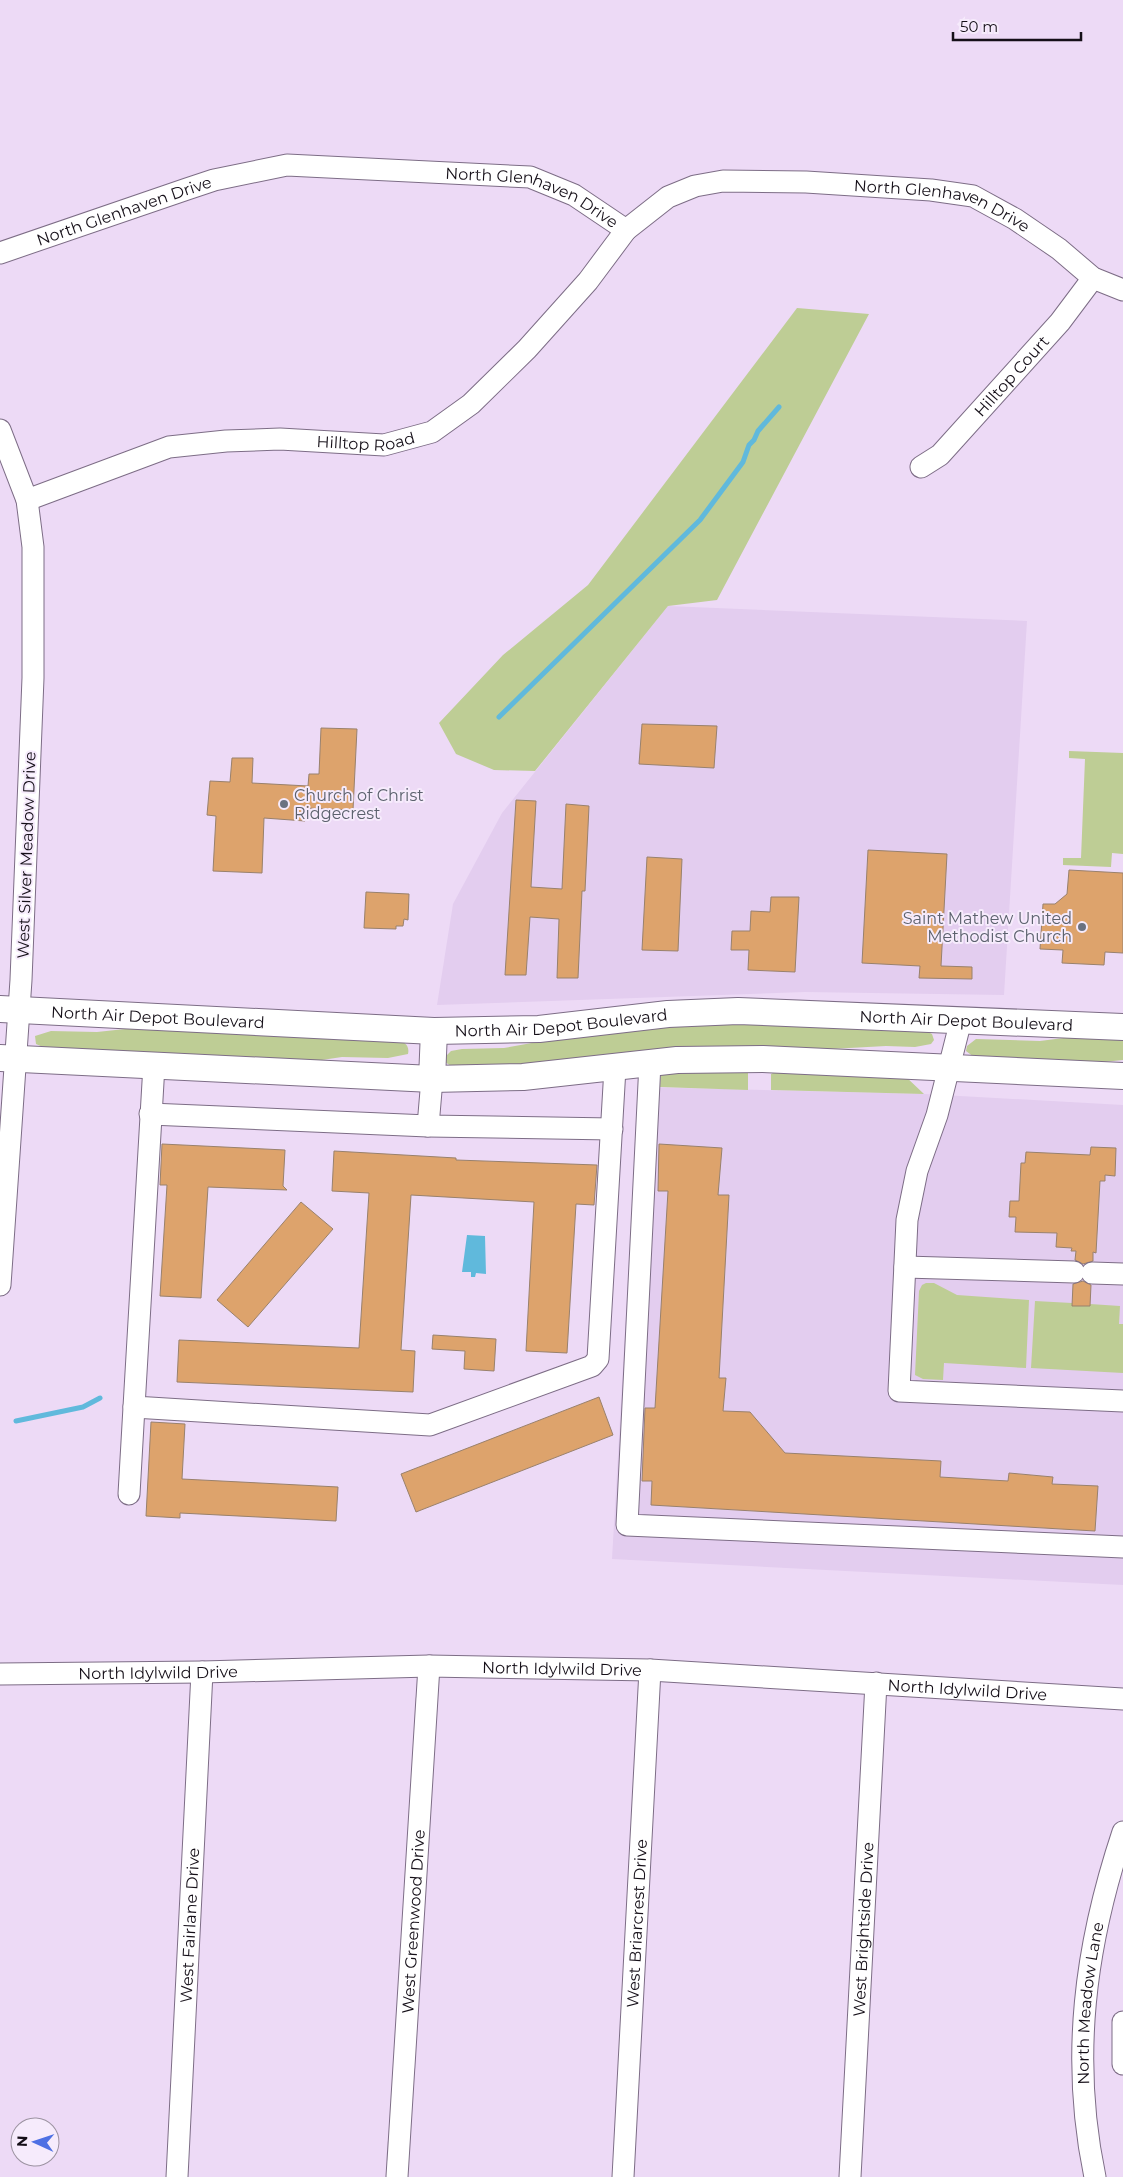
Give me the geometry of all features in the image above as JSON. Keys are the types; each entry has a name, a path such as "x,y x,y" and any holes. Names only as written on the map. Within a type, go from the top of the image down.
{"main road":[{"name":"North Air Depot Boulevard","path":"9,1010 434,1031 539,1029 668,1014 728,1011 778,1011 1123,1027"},
{"path":"432,1079 434,1031"},
{"path":"7,1059 432,1079 523,1077 615,1068 650,1062 763,1059 1123,1076"}],"street":[{"name":"North Glenhaven Drive","path":"0,253 187,188 214,180 287,165 530,177 574,195 626,230 668,197 695,186 723,181 806,182 932,190 973,196 1015,218 1059,248 1092,278 1123,290"},
{"name":"Hilltop Road","path":"27,500 169,447 226,440 280,439 384,445 432,432 471,404 527,349 588,281 626,230"},
{"name":"Hilltop Court","path":"921,467 940,455 1060,322 1092,278"},
{"name":"West Silver Meadow Drive","path":"0,430 27,500 34,547 32,678 21,980 9,1010 0,1285"},
{"path":"961,1020 937,1115 917,1171 907,1220 899,1391 1123,1402"},
{"path":"650,1062 627,1524 1123,1548"},
{"path":"129,1494 154,1065"},
{"path":"134,1407 430,1425 592,1366 598,1359 615,1068"},
{"path":"428,1126 432,1079"},
{"path":"150,1114 428,1126 612,1129"},
{"path":"905,1267 1123,1274"},
{"name":"North Idylwild Drive","path":"0,1674 202,1672 429,1666 650,1670 1123,1699"},
{"name":"West Greenwood Drive","path":"397,2177 429,1666"},
{"name":"West Briarcrest Drive","path":"623,2177 650,1670"},
{"name":"West Fairlane Drive","path":"177,2177 202,1672"},
{"name":"West Brightside Drive","path":"850,2177 876,1683"},
{"name":"North Meadow Lane","path":"1095,2177 1083,2097 1083,2031 1086,1992 1088,1972 1106,1887 1123,1832"},
{"name":"North Meadow Lane","path":"1123,2022 1123,2064"}],"shaded area":[{"path":"668,606 1027,621 1004,995 805,992 437,1005 453,904 502,813"},
{"path":"639,1087 924,1094 1123,1105 1123,1585 612,1559"}],"green space":[{"path":"797,308 869,314 717,600 668,606 535,771 494,770 456,754 439,723 503,655 588,585"},
{"path":"1069,751 1123,753 1123,854 1112,853 1111,867 1063,865 1063,858 1081,858 1085,759 1069,758"},
{"path":"711,1021 918,1027 932,1034 934,1040 931,1044 915,1047 886,1046 554,1064 451,1066 445,1062 446,1056 451,1051 462,1049 504,1048 554,1039"},
{"path":"162,1028 397,1039 406,1044 408,1054 388,1058 342,1057 315,1061 54,1052 36,1044 35,1036 51,1031 97,1032"},
{"path":"1071,1037 1123,1038 1123,1060 1094,1063 974,1057 966,1051 967,1046 976,1039 1040,1041"},
{"path":"739,1068 748,1073 748,1090 660,1087 661,1071"},
{"path":"777,1071 905,1076 924,1094 771,1090 771,1074"},
{"path":"934,1283 957,1295 1029,1300 1026,1368 944,1363 943,1380 923,1379 915,1375 919,1291 922,1285"},
{"path":"1035,1301 1072,1303 1072,1306 1090,1304 1120,1306 1119,1324 1123,1324 1123,1373 1031,1368"}],"water":[{"path":"467,1235 485,1236 486,1274 476,1273 475,1277 471,1277 471,1272 462,1272"}],"building":[{"path":"642,724 717,726 714,768 639,764"},
{"name":"Church of Christ Ridgecrest","path":"321,728 357,729 353,810 306,808 305,821 264,818 262,873 213,871 216,816 207,815 210,781 230,782 232,758 253,758 252,783 308,786 309,774 319,774"},
{"path":"516,800 536,801 531,887 562,889 566,804 589,806 585,891 582,891 578,978 557,978 559,919 530,917 526,975 505,975"},
{"path":"868,850 947,854 941,966 972,967 972,979 919,978 920,966 862,963"},
{"path":"647,857 682,859 678,951 642,950"},
{"name":"Saint Mathew United Methodist Church","path":"1069,870 1123,873 1123,953 1105,952 1104,965 1062,963 1063,950 1040,949 1043,904 1055,904 1067,894"},
{"path":"366,892 409,894 408,920 404,919 403,926 396,926 396,929 364,928"},
{"path":"771,897 799,897 795,972 748,970 749,950 731,950 732,931 750,931 751,911 770,912"},
{"path":"162,1144 285,1150 283,1186 287,1190 208,1187 201,1298 160,1296 167,1185 160,1185"},
{"path":"659,1144 722,1148 718,1195 729,1195 719,1378 726,1378 723,1411 750,1412 785,1453 941,1461 940,1477 1008,1481 1009,1473 1053,1477 1052,1484 1098,1486 1095,1531 651,1505 652,1481 642,1481 645,1408 655,1408 668,1191 658,1191"},
{"path":"1091,1147 1116,1148 1115,1176 1105,1175 1105,1181 1100,1181 1096,1253 1093,1252 1093,1261 1083,1264 1075,1260 1076,1251 1071,1251 1072,1248 1056,1247 1057,1233 1015,1232 1016,1217 1009,1217 1010,1201 1019,1201 1021,1163 1025,1163 1026,1152 1090,1155"},
{"path":"334,1151 456,1158 456,1160 597,1165 594,1205 576,1204 567,1353 526,1351 534,1202 411,1195 401,1350 415,1351 413,1392 177,1382 179,1340 359,1348 369,1193 332,1191"},
{"path":"301,1202 333,1229 248,1327 217,1300"},
{"path":"1083,1281 1091,1285 1090,1306 1072,1306 1073,1284"},
{"path":"433,1335 496,1339 494,1371 464,1369 465,1351 432,1349"},
{"path":"599,1397 613,1435 416,1512 401,1474"},
{"path":"151,1422 185,1424 182,1479 338,1487 336,1521 180,1513 180,1518 146,1516"}],"waterway":[{"path":"499,717 700,520 743,462 749,445 754,440 758,431 779,407"},
{"path":"16,1421 83,1407 100,1398"}],"place":[{"name":"Church of Christ Ridgecrest","path":"284,804"},
{"name":"Saint Mathew United Methodist Church","path":"1082,927"}]}
